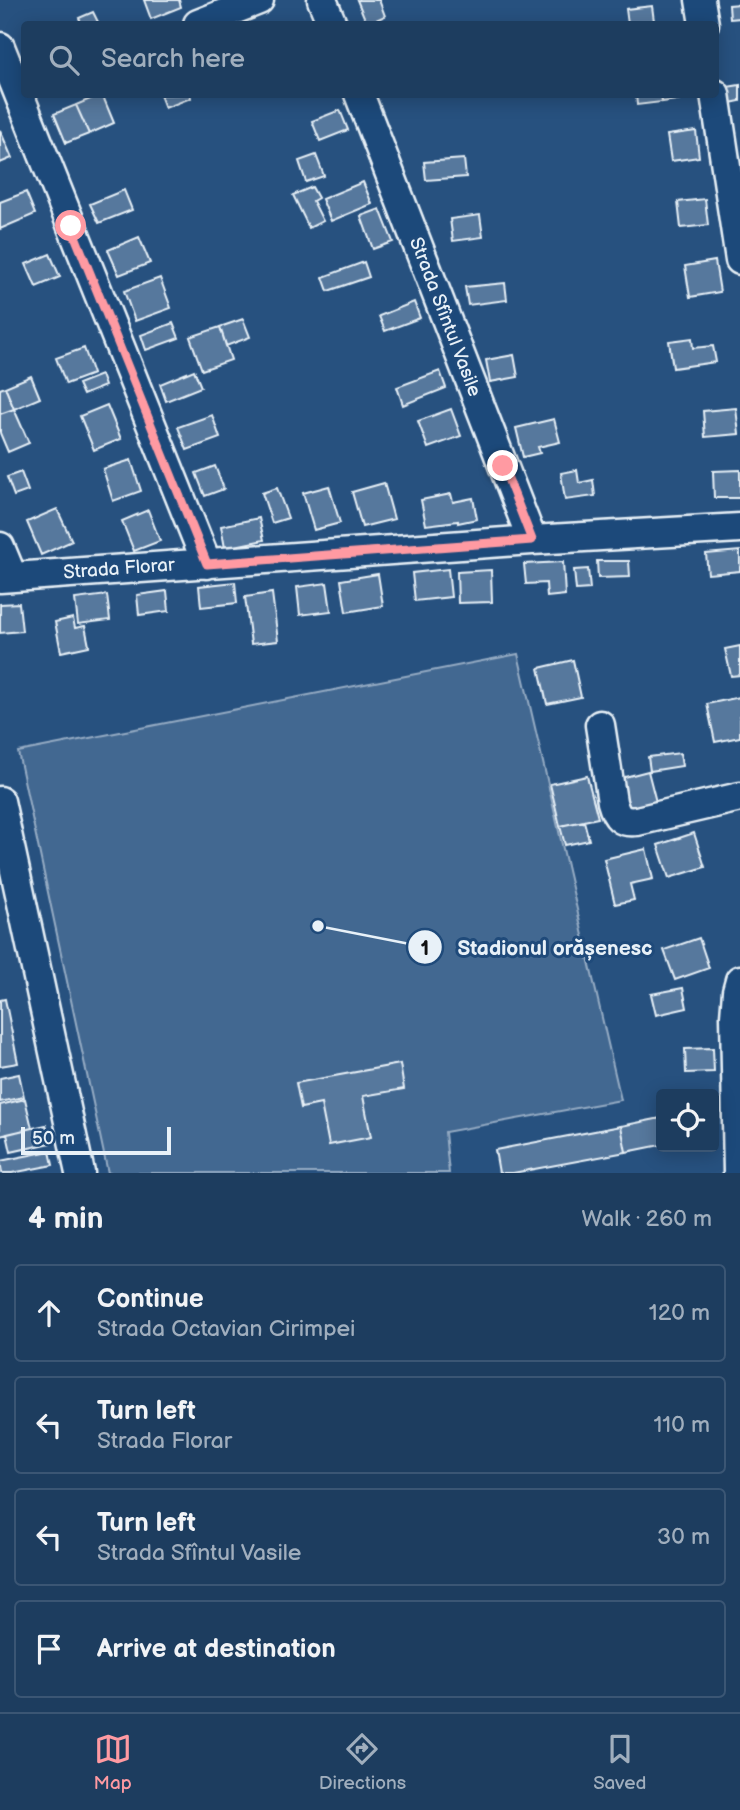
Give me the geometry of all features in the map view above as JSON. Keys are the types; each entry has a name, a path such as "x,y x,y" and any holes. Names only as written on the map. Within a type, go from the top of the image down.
{"street":[{"path":"206,21 259,0"},
{"path":"322,0 331,21"},
{"path":"700,0 704,21"},
{"path":"0,47 15,99 207,564"},
{"name":"Strada Sfîntul Vasile","path":"361,98 532,540"},
{"path":"716,98 740,260"},
{"name":"Strada Florar","path":"6,577 740,528"},
{"path":"0,547 6,577"},
{"path":"600,725 614,813 619,818 629,822 637,821 740,797"},
{"path":"0,802 6,850 80,1173"},
{"path":"738,1173 735,1039 740,980"}],"shaded area":[{"path":"518,654 621,1100 445,1132 449,1173 108,1173 18,752"}],"building":[{"path":"144,0 179,0 181,7 151,19"},
{"path":"357,0 379,0 385,16 366,21"},
{"path":"740,4 740,18 730,19 729,5"},
{"path":"652,6 654,21 628,21 626,9"},
{"path":"93,12 98,21 80,21 79,18"},
{"path":"740,85 740,101 730,103 727,87"},
{"path":"93,98 104,98 114,123 89,134 76,105"},
{"path":"161,98 191,98 165,108"},
{"path":"636,98 662,98 662,102 637,105"},
{"path":"662,98 691,98 662,102"},
{"path":"76,105 89,134 66,143 54,114"},
{"path":"340,110 348,130 320,141 312,121"},
{"path":"0,130 12,158 0,163"},
{"path":"696,131 699,157 671,161 667,135"},
{"path":"316,155 324,176 306,182 299,161"},
{"path":"464,159 466,177 426,180 424,162"},
{"path":"363,182 372,204 331,221 322,199"},
{"path":"312,187 318,198 313,201 323,221 309,228 293,195"},
{"path":"124,190 132,210 99,223 90,204"},
{"path":"26,192 35,214 0,229 0,202"},
{"path":"705,199 708,225 681,228 678,202"},
{"path":"380,209 393,242 373,249 361,216"},
{"path":"480,215 483,237 453,241 450,219"},
{"path":"139,237 150,263 119,275 108,250"},
{"path":"50,254 60,277 36,287 26,264"},
{"path":"715,261 720,292 690,297 685,266"},
{"path":"364,262 369,277 328,291 323,277"},
{"path":"160,278 171,308 135,321 124,291"},
{"path":"505,283 507,300 468,305 465,287"},
{"path":"414,302 420,318 385,331 379,316"},
{"path":"243,319 250,337 226,346 220,327"},
{"path":"173,323 179,338 146,350 141,335"},
{"path":"220,327 231,360 202,370 190,337"},
{"path":"692,338 693,348 713,346 716,362 673,368 669,341"},
{"path":"84,348 93,374 66,384 56,358"},
{"path":"514,355 518,377 490,382 486,360"},
{"path":"194,370 201,387 166,401 160,384"},
{"path":"440,371 446,388 403,405 397,387"},
{"path":"101,375 105,386 83,395 78,384"},
{"path":"31,376 40,398 14,409 5,387"},
{"path":"5,387 14,409 0,414 0,389"},
{"path":"107,405 121,439 94,450 80,416"},
{"path":"736,408 739,434 705,437 703,411"},
{"path":"14,409 29,443 8,452 0,433 0,414"},
{"path":"451,409 461,436 428,448 418,421"},
{"path":"212,415 220,438 187,450 178,427"},
{"path":"554,419 560,442 538,447 540,453 523,457 516,428"},
{"path":"131,460 141,491 113,501 103,469"},
{"path":"215,466 224,489 205,496 196,473"},
{"path":"577,470 579,483 593,480 595,496 565,500 561,473"},
{"path":"740,470 740,498 714,498 713,471"},
{"path":"21,472 28,491 14,496 7,477"},
{"path":"384,483 394,519 362,527 352,492"},
{"path":"329,486 340,523 314,530 303,493"},
{"path":"277,488 288,518 272,523 262,493"},
{"path":"451,494 453,502 473,498 477,519 426,525 421,500"},
{"path":"57,509 72,541 41,555 27,522"},
{"path":"148,510 160,541 134,551 122,521"},
{"path":"259,518 264,540 225,548 221,526"},
{"path":"740,551 740,571 708,574 706,554"},
{"path":"597,561 629,561 630,577 598,578"},
{"path":"563,562 565,595 547,597 546,583 526,584 524,564"},
{"path":"448,569 451,597 415,601 412,573"},
{"path":"588,569 590,589 576,590 574,570"},
{"path":"491,570 492,602 458,603 457,572"},
{"path":"378,574 383,606 346,612 341,580"},
{"path":"235,582 237,603 201,607 199,586"},
{"path":"327,583 331,611 300,615 297,587"},
{"path":"167,591 169,611 139,615 137,595"},
{"path":"272,593 278,641 251,644 245,597"},
{"path":"107,595 110,620 78,624 75,599"},
{"path":"19,603 22,631 0,633 0,604"},
{"path":"73,618 75,628 85,626 89,646 61,652 55,622"},
{"path":"740,646 740,675 731,676 725,649"},
{"path":"573,660 581,697 547,704 539,668"},
{"path":"740,697 740,737 715,742 707,704"},
{"path":"680,753 682,766 650,771 648,757"},
{"path":"648,771 656,802 625,810 617,779"},
{"path":"587,776 598,818 560,826 550,784"},
{"path":"584,821 589,840 565,845 560,826"},
{"path":"694,833 705,867 669,878 658,845"},
{"path":"646,849 653,879 630,884 634,900 615,904 604,859"},
{"path":"699,938 709,968 675,980 664,950"},
{"path":"683,988 687,1008 656,1015 651,994"},
{"path":"5,999 18,1063 0,1066 0,1000"},
{"path":"713,1048 714,1072 686,1073 685,1049"},
{"path":"400,1064 404,1089 363,1096 371,1137 329,1145 321,1104 301,1108 296,1083"},
{"path":"19,1074 24,1097 0,1102 0,1078"},
{"path":"25,1099 32,1128 0,1136 0,1105"},
{"path":"656,1119 656,1146 626,1152 621,1126"},
{"path":"46,1125 51,1143 11,1152 7,1134"},
{"path":"621,1126 626,1152 513,1173 499,1173 495,1150"},
{"path":"50,1151 53,1165 2,1173 0,1161"}],"place":[{"name":"Stadionul orășenesc","path":"318,926"}],"route":[{"path":"71,226 207,564 532,540 503,466"}]}
